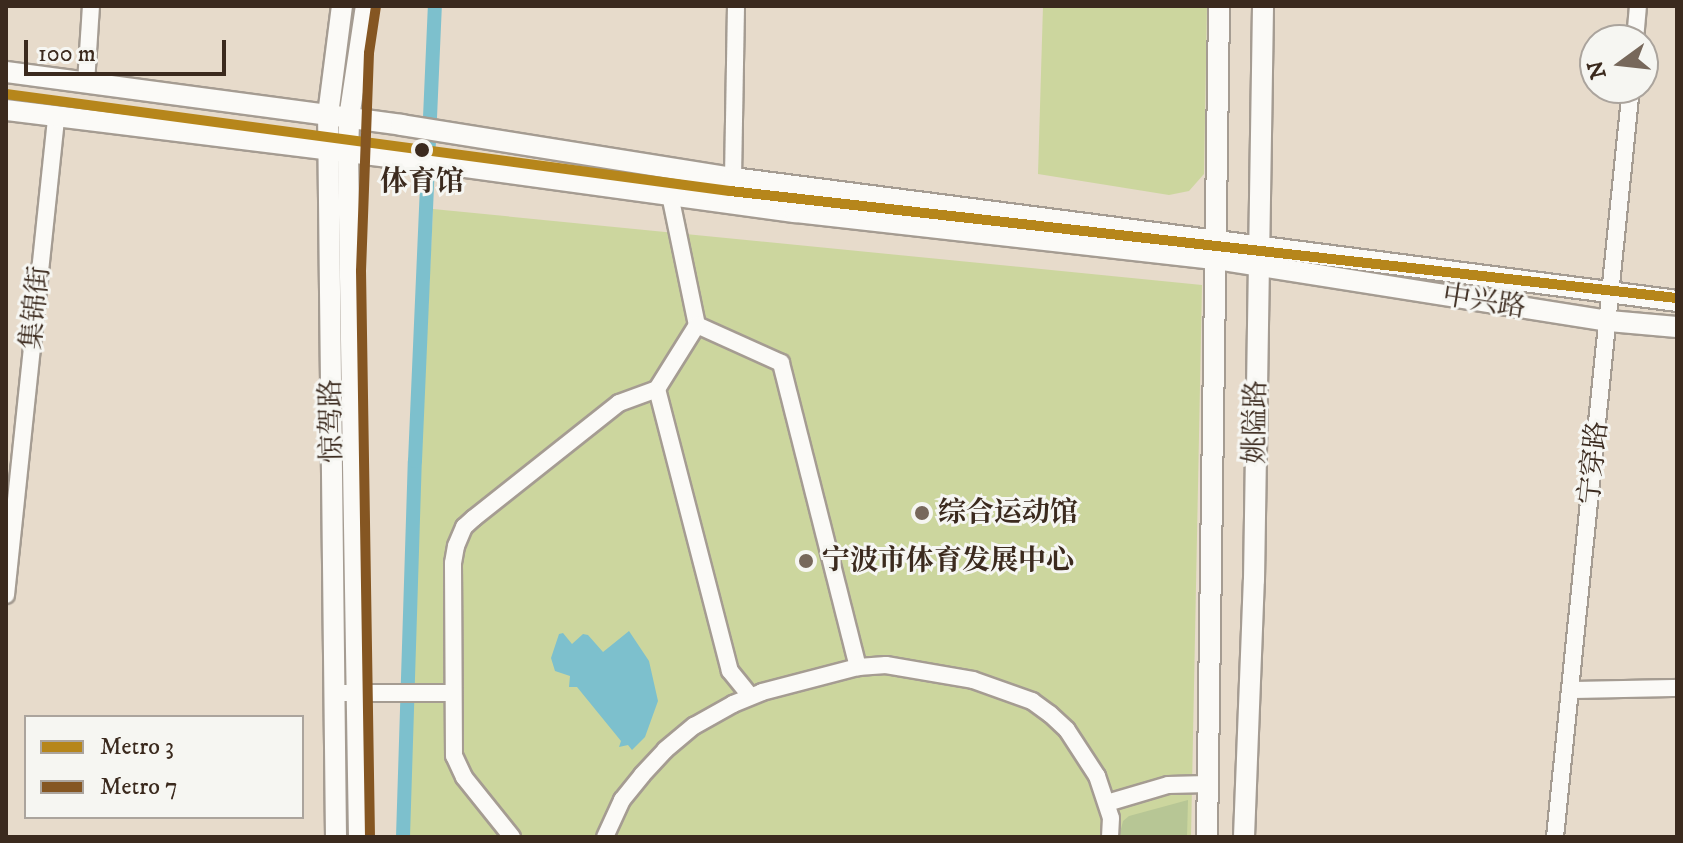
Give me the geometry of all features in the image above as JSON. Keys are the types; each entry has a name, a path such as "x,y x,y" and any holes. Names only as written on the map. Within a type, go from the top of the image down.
{"main road":[{"name":"惊驾路","path":"336,837 338,117 342,6"},
{"name":"惊驾路","path":"338,117 366,6"},
{"name":"姚隘路","path":"1207,837 1219,6"},
{"name":"姚隘路","path":"1244,837 1254,580 1263,6"},
{"name":"中兴路","path":"6,72 401,125 733,178 1216,249 1609,321 1677,327"},
{"name":"中兴路","path":"6,110 338,150 670,195 1216,249"},
{"name":"惊驾路","path":"338,150 359,837"},
{"name":"中兴路","path":"1258,256 1677,301"}],"street":[{"path":"86,83 91,6"},
{"path":"733,178 736,6"},
{"name":"宁穿路","path":"1555,837 1629,104"},
{"name":"集锦街","path":"6,595 56,116"},
{"path":"512,837 464,777 454,756 453,563 464,527 619,403 657,389 697,325 670,195"},
{"path":"697,325 781,363 858,667"},
{"path":"657,389 730,671 750,696"},
{"path":"605,837 622,800 665,750 694,726 750,696 858,667 886,665 973,680 1032,701 1067,730 1097,776 1107,803 1110,837"},
{"path":"1570,690 1677,688"},
{"path":"344,693 453,693"},
{"path":"1107,803 1168,785 1208,784"}],"green space":[{"path":"1043,6 1207,6 1204,174 1189,191 1169,195 1038,174"},
{"name":"宁波市体育发展中心","path":"433,209 1202,285 1191,837 402,837"},
{"path":"1188,800 1187,837 1119,837 1123,821 1129,816"}],"water":[{"path":"629,631 649,661 658,701 645,737 632,750 628,745 619,747 621,741 577,687 569,687 570,676 555,671 551,658 559,634 563,633 572,644 583,634 588,635 603,652"}],"waterway":[{"path":"403,837 415,461 435,6"}],"metro line":[{"name":"7","path":"370,837 361,271 369,53 376,6"},
{"name":"3","path":"6,94 730,191 1677,298"}],"place":[{"name":"体育馆","path":"422,150"},
{"name":"综合运动馆","path":"922,513"},
{"name":"宁波市体育发展中心","path":"806,561"}]}
